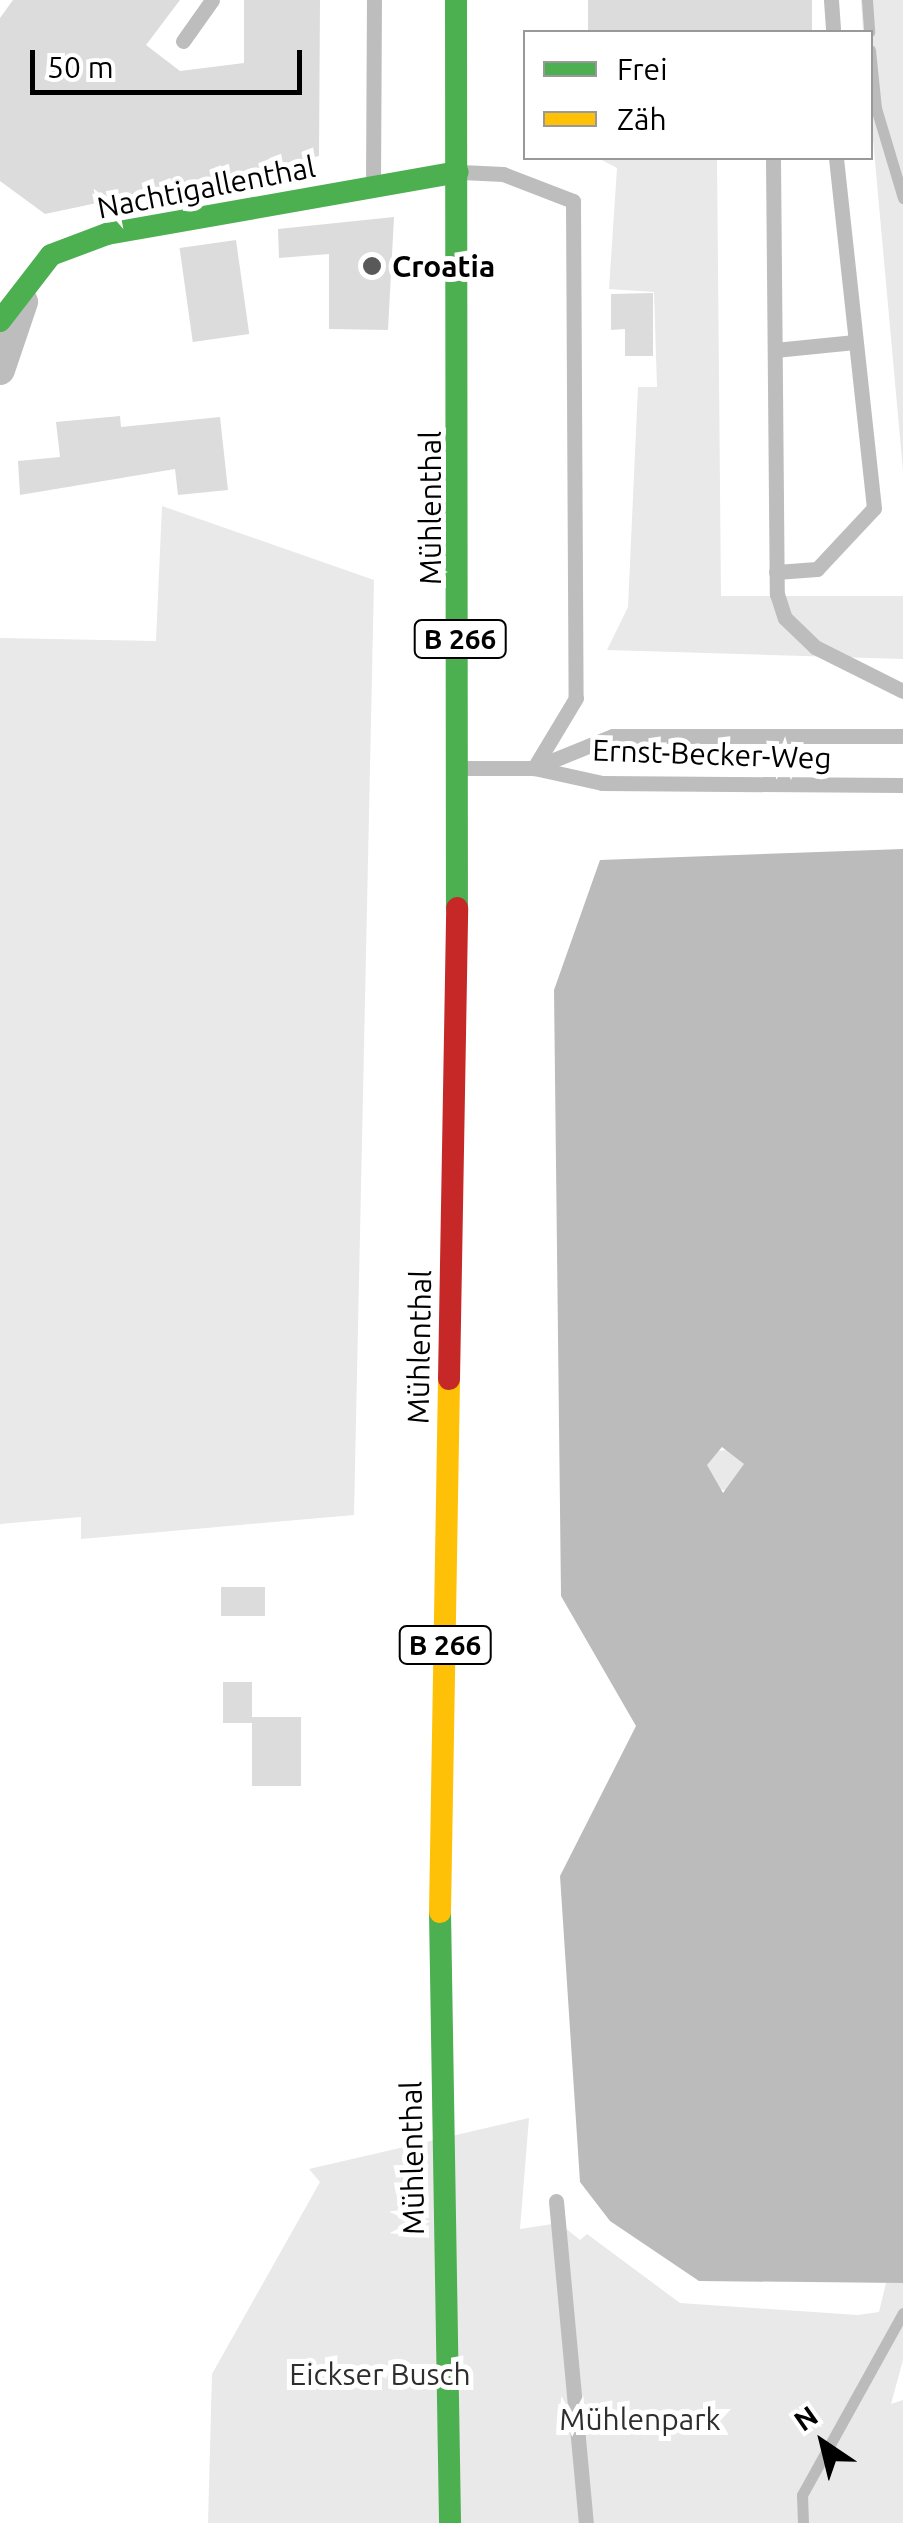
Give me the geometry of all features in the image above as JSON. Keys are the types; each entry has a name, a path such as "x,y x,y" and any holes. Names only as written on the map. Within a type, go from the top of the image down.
{"main road":[{"name":"B 266","path":"456,0 458,172"},
{"name":"Nachtigallenthal","path":"0,321 24,297 51,256 107,234 458,172"},
{"name":"Mühlenthal","path":"450,2523 440,2004 459,768 458,172"}],"street":[{"path":"0,370 24,297"}],"lane":[{"path":"183,41 212,0"},
{"path":"373,186 374,0"},
{"path":"831,0 833,30"},
{"path":"773,160 776,572 785,618 815,647 903,691"},
{"path":"776,572 818,569 874,508 836,160"},
{"path":"458,172 503,174 574,201 576,698 534,768 459,768"},
{"path":"775,350 856,342"},
{"name":"Ernst-Becker-Weg","path":"534,768 613,736 903,736"},
{"name":"Ernst-Becker-Weg","path":"534,768 602,783 903,786"},
{"path":"556,2201 586,2523"}],"green space":[{"path":"861,0 903,0 903,471 873,139 873,30 863,30"},
{"path":"602,160 717,160 721,596 903,596 903,659 607,650 628,607 638,387 657,387 654,292 609,289 617,168"},
{"path":"162,506 374,580 354,1515 81,1539 81,1517 0,1524 0,638 156,641"},
{"path":"725,1450 739,1456 745,1470 739,1484 725,1490 711,1484 705,1470 711,1456"},
{"path":"529,2118 520,2229 559,2223 580,2240 587,2234 680,2303 858,2315 879,2312 886,2283 903,2283 903,2360 891,2404 903,2400 903,2523 208,2523 212,2374 320,2182 309,2169"}],"shaded area":[{"path":"903,849 903,2283 699,2281 610,2221 580,2182 560,1876 636,1726 561,1596 554,990 600,860","holes":["722,1447 744,1464 723,1493 707,1465"]}],"building":[{"path":"13,0 180,0 146,45 180,71 244,63 244,0 320,0 319,156 45,214 0,181 0,18"},
{"path":"588,0 812,0 812,30 588,30"},
{"path":"394,217 388,330 329,329 329,254 279,258 278,229"},
{"path":"236,240 249,334 193,342 180,248"},
{"path":"653,293 653,356 625,356 625,329 611,330 611,294"},
{"path":"120,416 121,427 220,417 228,490 178,495 175,469 20,495 18,461 60,457 56,422"},
{"path":"221,1587 265,1587 265,1616 221,1616"},
{"path":"223,1682 252,1682 252,1723 223,1723"},
{"path":"252,1717 301,1717 301,1786 252,1786"}],"waterway":[{"path":"867,0 869,30"},
{"path":"873,79 876,108 903,198"},
{"path":"803,2523 802,2495 903,2313"}],"traffic: fast":[{"path":"456,0 457,908"},
{"path":"0,321 51,255 107,234 458,172"},
{"path":"440,1912 450,2523"}],"traffic: slow":[{"path":"440,1912 449,1379"}],"traffic: jam":[{"path":"449,1379 457,908"}],"place":[{"name":"Croatia","path":"372,266"}],"park label":[{"name":"Eickser Busch","path":"380,2374"},
{"name":"Mühlenpark","path":"640,2419"}]}
